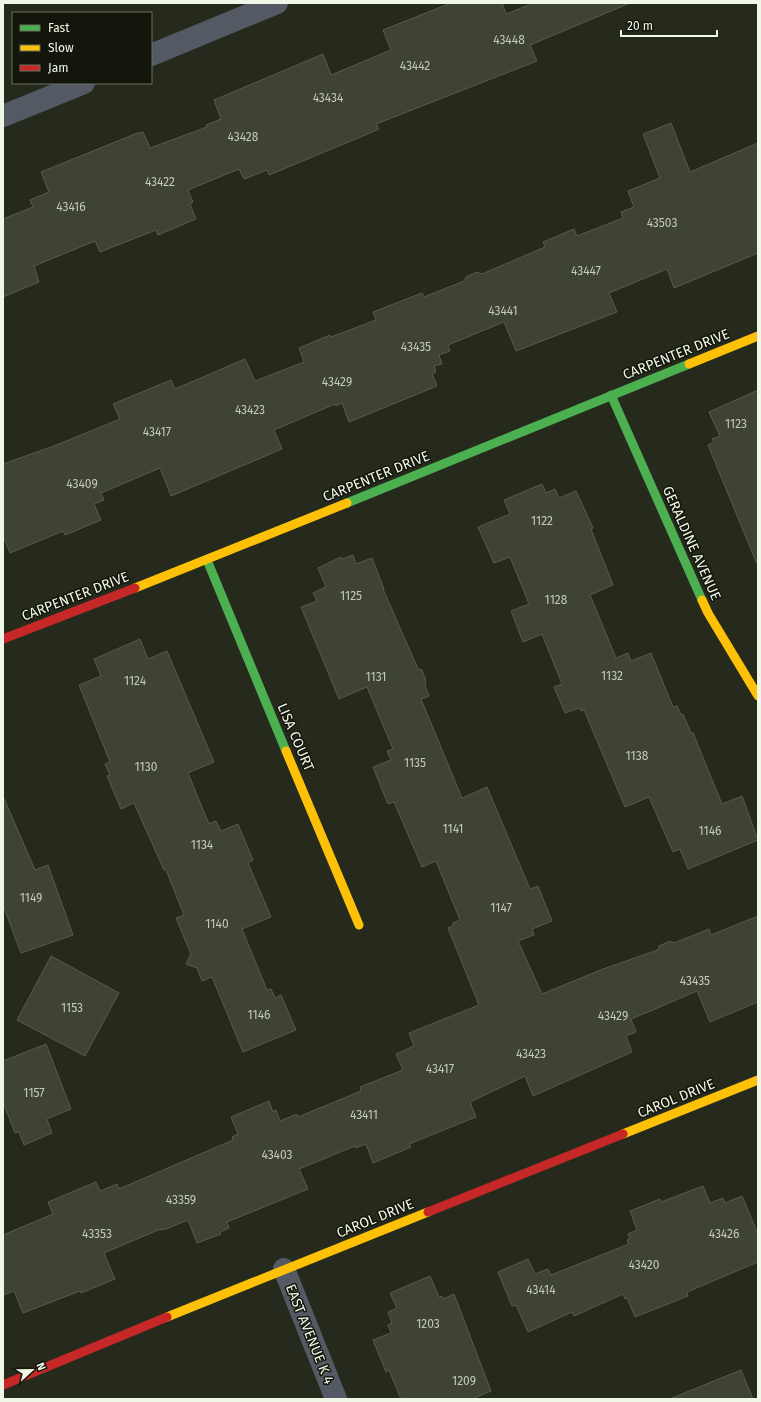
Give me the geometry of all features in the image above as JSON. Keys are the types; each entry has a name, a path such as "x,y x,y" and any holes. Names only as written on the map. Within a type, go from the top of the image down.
{"street":[{"path":"152,55 277,3"},
{"path":"5,109 81,84"},
{"name":"CARPENTER DRIVE","path":"3,639 207,560 758,336"},
{"name":"GERALDINE AVENUE","path":"611,395 708,613 758,696"},
{"name":"LISA COURT","path":"207,560 359,925"},
{"name":"CAROL DRIVE","path":"3,1385 284,1269 758,1080"},
{"name":"EAST AVENUE K 4","path":"284,1269 336,1399"}],"building":[{"path":"451,3 502,3 506,14 534,3 630,3 530,45 537,61 376,124 379,129 363,136 269,175 267,170 244,179 239,169 188,190 193,202 190,204 196,219 158,235 156,230 100,252 95,241 34,266 39,282 3,297 3,219 33,207 30,200 49,192 41,172 135,134 143,132 150,148 207,127 206,125 221,119 214,100 323,54 331,75 391,50 383,30"},
{"path":"671,123 690,172 758,143 758,253 674,288 667,269 609,293 617,312 516,351 504,322 448,345 450,351 439,355 442,364 434,366 436,372 432,374 437,386 349,422 342,403 336,406 335,404 274,430 282,449 171,496 160,468 101,493 104,500 94,504 101,520 65,535 63,531 10,553 3,535 3,464 54,446 120,419 113,404 171,380 175,389 245,359 255,381 304,362 299,348 330,335 331,337 376,320 373,312 422,293 424,297 464,281 466,277 477,272 482,274 545,247 543,242 574,229 577,236 623,218 621,212 634,207 628,191 660,178 643,134"},
{"path":"758,390 757,564 708,445 714,442 712,439 720,436 709,412"},
{"path":"542,484 546,493 555,489 559,498 576,491 593,528 591,529 613,585 590,595 616,658 628,653 631,661 651,653 673,707 677,706 681,715 683,714 691,733 693,733 722,804 742,796 758,840 688,869 680,849 673,852 649,797 625,807 584,710 581,711 579,708 565,713 554,687 562,684 542,634 523,642 511,611 529,604 510,557 494,563 478,527 510,514 504,500"},
{"path":"353,555 356,564 372,558 383,589 418,669 422,670 429,696 421,699 462,798 487,787 530,889 538,886 552,921 532,929 534,935 518,941 542,994 603,969 658,950 659,946 670,941 674,943 709,929 711,935 758,916 758,1002 710,1022 697,991 631,1019 636,1032 626,1036 632,1052 533,1096 525,1076 470,1102 476,1117 409,1144 411,1147 373,1163 366,1144 356,1148 355,1146 299,1169 308,1189 227,1222 229,1228 220,1232 221,1234 197,1243 188,1220 166,1229 158,1230 104,1253 115,1279 81,1293 80,1291 23,1313 14,1291 3,1295 3,1235 53,1214 48,1202 96,1182 100,1191 117,1184 119,1189 233,1140 232,1137 238,1134 231,1117 269,1101 273,1112 276,1110 280,1121 297,1114 298,1117 361,1091 360,1087 403,1070 396,1054 414,1046 409,1033 479,1005 448,928 454,925 453,923 460,920 436,861 422,867 394,802 388,804 373,767 391,760 387,751 393,749 367,687 339,699 301,607 317,601 313,593 326,587 318,568 341,557 342,559"},
{"path":"140,639 148,659 167,651 214,762 188,773 209,824 216,821 221,831 238,824 253,860 248,863 271,917 242,929 267,990 271,989 275,998 281,995 296,1030 243,1052 212,977 202,981 197,968 186,964 191,954 176,918 184,915 166,870 164,870 134,803 121,809 107,776 110,775 105,764 110,762 79,685 101,676 94,659"},
{"path":"3,796 35,870 48,865 73,935 21,953 3,905"},
{"path":"51,956 119,993 85,1056 17,1020"},
{"path":"46,1044 71,1109 47,1119 52,1133 24,1145 19,1132 15,1133 3,1102 3,1061"},
{"path":"703,1186 710,1203 723,1198 725,1203 742,1196 758,1234 758,1262 687,1292 688,1296 635,1317 627,1298 625,1299 623,1294 574,1316 572,1312 528,1332 516,1305 512,1306 498,1272 528,1259 535,1274 548,1269 551,1275 629,1244 627,1240 630,1239 628,1234 637,1230 630,1211 660,1199 661,1202"},
{"path":"430,1276 439,1297 442,1296 443,1299 454,1294 491,1391 472,1399 401,1399 389,1370 386,1372 373,1340 391,1333 388,1325 392,1323 388,1312 397,1308 390,1293"},
{"path":"741,1370 753,1399 672,1399 672,1398"}],"traffic: fast":[{"path":"347,503 689,364"},
{"path":"611,395 702,600"},
{"path":"207,560 286,751"}],"traffic: slow":[{"path":"689,364 758,336"},
{"path":"135,588 347,503"},
{"path":"702,600 708,613 758,696"},
{"path":"286,751 359,925"},
{"path":"623,1134 758,1080"},
{"path":"167,1317 428,1212"}],"traffic: jam":[{"path":"3,639 135,588"},
{"path":"428,1212 623,1134"},
{"path":"3,1385 167,1317"}]}
